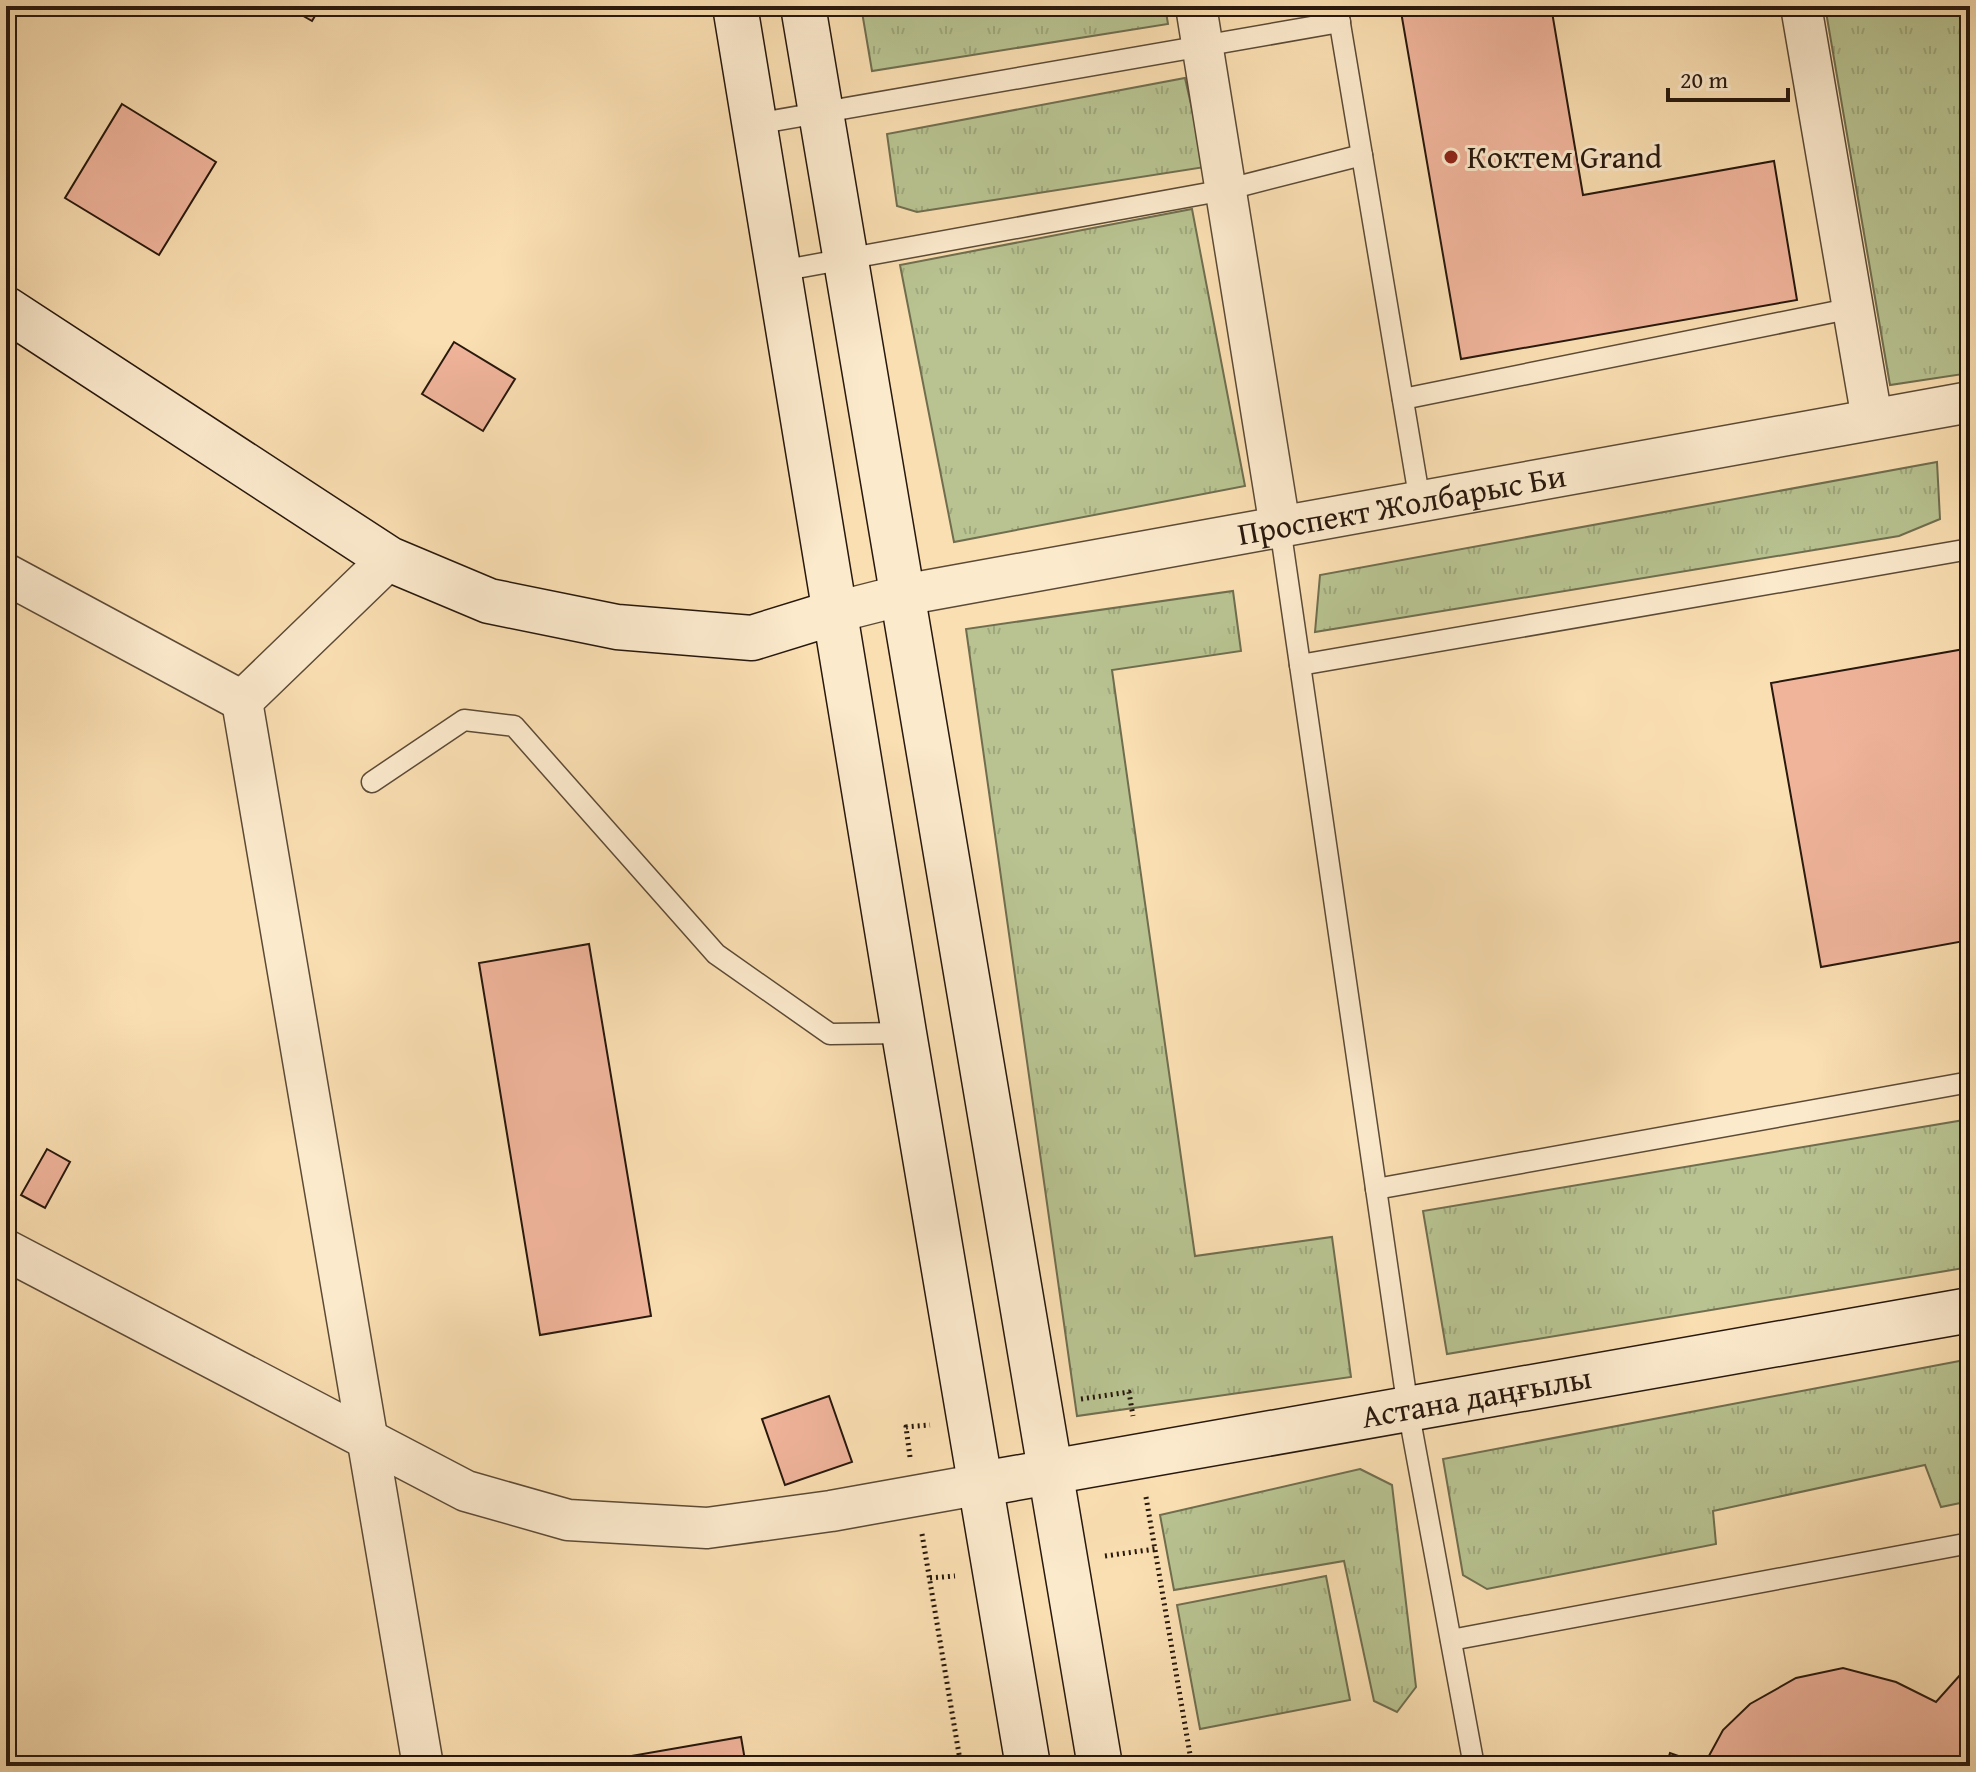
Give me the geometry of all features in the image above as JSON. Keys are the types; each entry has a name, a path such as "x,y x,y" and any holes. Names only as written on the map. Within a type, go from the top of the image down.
{"main road":[{"path":"735,6 1028,1766"},
{"path":"803,6 1100,1766"},
{"path":"6,309 389,559 489,601 617,627 752,638 836,612"},
{"name":"Астана даңғылы","path":"982,1484 1970,1310"}],"street":[{"path":"1196,6 1280,527"},
{"path":"1801,6 1872,419"},
{"name":"Проспект Жолбарыс Би","path":"836,612 903,595 1970,402"},
{"path":"242,701 389,559"},
{"path":"6,574 242,701"},
{"path":"242,701 423,1766"},
{"path":"6,1250 466,1491 568,1520 707,1528 831,1511 982,1484"}],"lane":[{"path":"755,124 1202,47 1338,14 1420,502"},
{"path":"780,271 1225,190 1362,155"},
{"path":"1403,399 1853,308"},
{"path":"1280,527 1408,1409 1474,1766"},
{"path":"1300,665 1970,549"},
{"path":"372,782 464,720 514,726 716,954 830,1034 904,1033"},
{"path":"1376,1189 1970,1082"},
{"path":"1451,1640 1970,1543"}],"path":[{"path":"1040,1406 1129,1392 1192,1766"},
{"path":"961,1766 906,1427 970,1420"}],"green space":[{"path":"861,6 1165,6 1168,24 872,71"},
{"path":"1825,6 1970,6 1970,373 1890,385"},
{"path":"1185,78 1205,167 917,212 897,206 887,134"},
{"path":"1192,209 1245,486 954,542 900,265"},
{"path":"1937,462 1940,519 1899,536 1315,632 1320,575"},
{"path":"1233,591 1241,651 1112,670 1195,1256 1332,1237 1351,1377 1077,1416 966,629"},
{"path":"1970,1119 1970,1267 1447,1354 1423,1211"},
{"path":"1970,1359 1970,1501 1941,1507 1925,1465 1713,1511 1716,1544 1487,1589 1463,1575 1443,1459"},
{"path":"1360,1469 1392,1485 1416,1687 1397,1712 1374,1701 1344,1561 1174,1590 1160,1515"},
{"path":"1326,1576 1350,1700 1200,1729 1177,1605"}],"building":[{"path":"286,6 321,6 312,21"},
{"path":"1400,6 1551,6 1583,195 1774,161 1797,300 1461,359"},
{"path":"122,104 216,162 159,255 65,198"},
{"path":"454,342 515,379 483,431 422,394"},
{"path":"1970,648 1970,940 1821,967 1771,683"},
{"path":"589,944 651,1316 540,1335 479,963"},
{"path":"47,1149 70,1162 45,1208 21,1195"},
{"path":"829,1396 852,1462 785,1485 762,1419"},
{"path":"1968,1666 1970,1766 1666,1766 1670,1753 1704,1765 1723,1730 1750,1704 1796,1678 1843,1668 1896,1682 1936,1702"},
{"path":"741,1737 746,1766 633,1766 631,1756"}],"place":[{"name":"Коктем Grand","path":"1451,157"}]}
